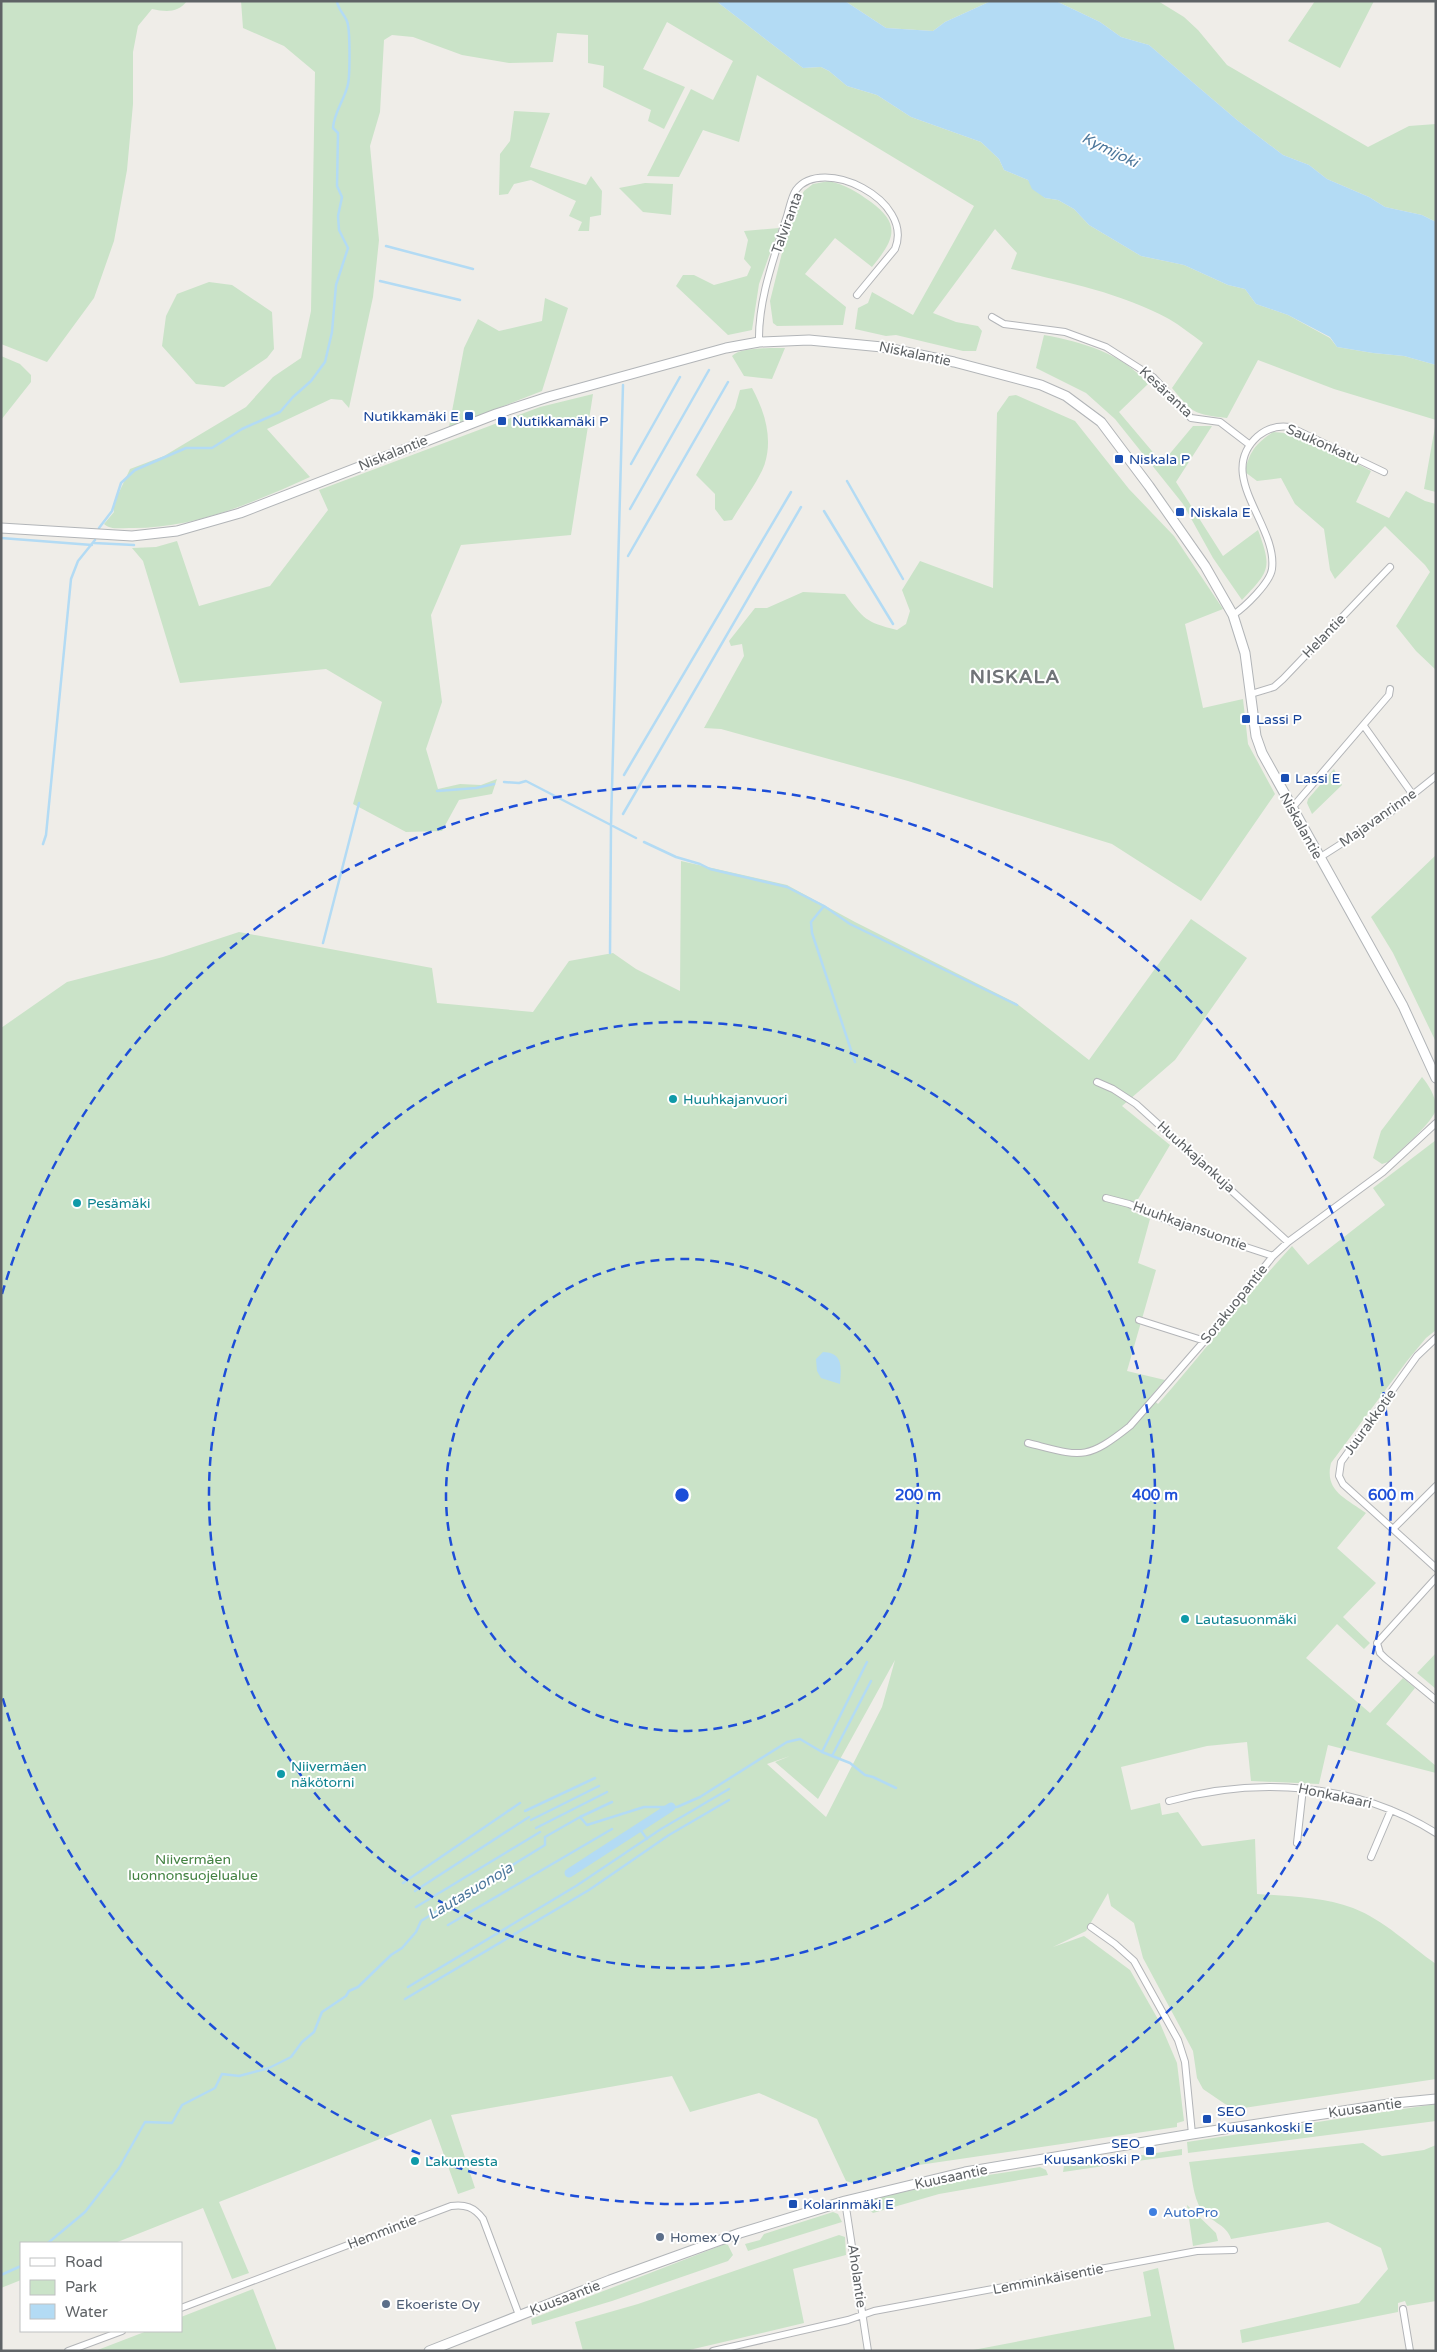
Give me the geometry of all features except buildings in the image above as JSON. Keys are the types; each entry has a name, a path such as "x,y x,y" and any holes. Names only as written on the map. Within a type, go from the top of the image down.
{"street":[{"name":"Talviranta","path":"759,342 760,316 774,259 796,190 810,181 823,177 850,182 884,204 896,220 898,240 895,249 857,295"},
{"name":"Kesäranta","path":"992,318 1004,324 1065,332 1106,347 1153,376 1191,418 1220,422 1250,446"},
{"name":"Niskalantie","path":"1,528 132,536 192,528 240,513 496,414 622,376 759,342 832,340 882,347 1040,384 1066,396 1090,412 1110,434 1205,566 1233,615 1243,642 1256,736 1262,753 1403,1006 1436,1078"},
{"name":"Saukonkatu","path":"1250,446 1269,430 1281,426 1290,427 1384,472"},
{"path":"1233,615 1243,608 1267,581 1272,568 1271,552 1243,476 1243,459 1250,446"},
{"name":"Helantie","path":"1251,694 1265,691 1279,683 1390,568"},
{"path":"1292,808 1364,726 1389,695 1390,689"},
{"path":"1364,726 1413,795"},
{"name":"Majavanrinne","path":"1319,858 1369,827 1436,776"},
{"name":"Huuhkajankuja","path":"1097,1082 1113,1089 1136,1104 1288,1242"},
{"name":"Sorakuopantie","path":"1028,1443 1074,1455 1089,1453 1130,1426 1205,1341 1273,1256 1288,1242 1383,1172 1436,1123"},
{"name":"Huuhkajansuontie","path":"1106,1198 1129,1204 1178,1225 1273,1256"},
{"path":"1138,1320 1205,1341"},
{"name":"Juurakkotie","path":"1436,1338 1417,1356 1341,1462 1339,1476 1343,1484 1436,1568"},
{"path":"1393,1529 1436,1486"},
{"path":"1436,1578 1376,1643 1380,1653 1385,1658 1436,1700"},
{"name":"Honkakaari","path":"1169,1801 1251,1786 1303,1788 1333,1792 1391,1810 1436,1833"},
{"path":"1297,1843 1303,1788"},
{"path":"1371,1857 1391,1810"},
{"path":"1091,1927 1115,1944 1134,1961 1178,2040 1185,2062 1192,2134"},
{"name":"Kuusaantie","path":"429,2351 519,2315 740,2233 845,2201 965,2172 1192,2134 1436,2098"},
{"name":"Aholantie","path":"845,2201 868,2351"},
{"name":"Hemmintie","path":"182,2308 450,2206 461,2205 473,2208 483,2219 519,2315"},
{"name":"Lemminkäisentie","path":"714,2351 874,2311 1197,2251 1234,2250"},
{"path":"1403,2309 1410,2351"},
{"path":"68,2351 119,2332"}],"green space":[{"path":"1,1 187,1 176,10 162,11 152,9 138,26 133,52 133,104 127,170 114,241 94,298 47,362 1,344"},
{"path":"241,1 716,1 803,68 821,67 847,86 877,95 911,117 981,142 999,159 1004,170 1028,180 1045,198 1058,200 1074,209 1089,225 1141,256 1184,265 1228,285 1245,289 1256,304 1288,315 1330,338 1337,347 1404,356 1436,365 1436,420 1334,389 1258,360 1227,418 1201,414 1190,408 1172,388 1203,343 1169,319 1131,302 1071,283 1011,269 1017,253 995,229 933,313 956,322 978,326 982,331 976,351 963,351 896,335 886,336 855,329 858,308 868,303 872,292 913,315 974,206 757,75 739,142 703,130 679,177 647,176 691,89 713,100 733,61 667,22 643,69 685,87 664,129 648,121 651,110 603,87 604,66 588,63 588,35 557,33 553,62 509,63 462,55 413,37 392,35 384,40 380,112 370,146 379,240 373,297 349,408 342,400 331,399 267,429 310,477 244,505 200,519 153,527 110,527 104,524 114,512 113,505 130,469 164,456 246,407 273,377 301,358 311,311 315,72 284,46 243,28"},
{"path":"845,1 991,1 945,22 933,31 886,28"},
{"path":"1056,1 1158,1 1184,17 1198,30 1227,65 1368,147 1409,126 1436,124 1436,222 1422,215 1385,207 1369,197 1327,179 1309,165 1283,155 1237,120 1149,45 1121,37 1100,22"},
{"path":"1315,1 1374,1 1340,68 1288,41"},
{"path":"514,111 550,113 530,167 586,185 591,176 602,191 601,215 590,217 589,231 578,231 582,222 569,216 576,201 531,180 514,184 508,194 499,195 500,154 510,141"},
{"path":"829,181 856,192 881,210 891,226 890,241 872,267 835,238 805,274 846,307 843,325 777,326 773,323 770,301 792,213 804,191 813,184"},
{"path":"645,183 673,184 671,215 643,212 619,188"},
{"path":"779,228 759,284 752,330 728,335 676,286 683,275 694,275 714,285 747,276 751,267 744,259 748,240 744,231"},
{"path":"209,282 232,285 272,312 274,349 267,358 224,387 196,384 162,346 166,316 177,294"},
{"path":"545,298 568,308 542,391 449,427 464,348 478,319 499,331 542,321"},
{"path":"1044,335 1073,341 1100,350 1138,373 1148,384 1119,412 1162,463 1193,426 1212,426 1176,482 1223,556 1258,530 1265,553 1266,568 1258,582 1242,600 1213,558 1183,504 1115,419 1086,393 1036,368"},
{"path":"785,348 772,379 744,376 732,356 742,351"},
{"path":"1,356 20,364 31,375 31,382 1,420"},
{"path":"752,388 760,405 768,434 765,463 732,520 724,521 715,509 715,494 696,475 735,408 740,390"},
{"path":"593,394 571,535 461,545 431,615 442,702 426,749 438,789 460,784 481,785 497,779 492,794 459,800 442,831 406,832 353,804 382,702 326,669 180,683 143,561 132,548 156,547 177,541 199,606 270,586 328,510 319,490 540,407"},
{"path":"1016,395 1075,421 1129,489 1174,536 1223,609 1185,624 1203,708 1243,699 1248,744 1275,794 1201,901 1112,844 908,781 721,729 704,728 744,656 742,644 731,646 729,641 755,608 767,608 803,592 845,594 861,614 871,622 897,630 906,624 910,611 902,590 920,561 993,588 997,413 1009,396"},
{"path":"1436,421 1436,492 1424,489"},
{"path":"1273,432 1299,436 1336,452 1371,471 1356,502 1389,518 1406,491 1425,501 1436,504 1436,670 1416,651 1396,626 1430,572 1385,526 1335,579 1330,570 1324,529 1295,504 1281,478 1257,481 1245,472 1254,449"},
{"path":"1334,769 1342,785 1312,814 1307,803 1308,799"},
{"path":"1436,855 1436,1042 1393,953 1371,917"},
{"name":"Niivermäen luonnonsuojelualue","path":"681,861 787,885 855,922 1016,1003 1089,1060 1191,919 1247,958 1175,1060 1122,1106 1170,1145 1131,1211 1150,1219 1138,1263 1156,1270 1127,1371 1165,1380 1150,1397 1158,1404 1292,1246 1308,1265 1385,1205 1373,1188 1436,1140 1436,1330 1426,1338 1407,1361 1331,1463 1331,1481 1338,1493 1366,1513 1337,1548 1376,1583 1343,1617 1370,1643 1364,1649 1337,1624 1306,1658 1370,1713 1403,1678 1415,1688 1386,1724 1436,1766 1436,1773 1328,1745 1319,1784 1251,1781 1247,1742 1207,1746 1121,1767 1131,1810 1160,1803 1162,1815 1178,1812 1202,1846 1255,1839 1257,1894 1318,1899 1353,1908 1386,1926 1436,1964 1436,2079 1237,2109 1225,2104 1203,2089 1197,2078 1193,2051 1143,1958 1134,1923 1111,1906 1108,1893 1086,1931 1053,1947 1084,1936 1130,1970 1159,2021 1177,2063 1184,2121 1177,2123 1177,2127 912,2166 855,2184 846,2181 817,2119 759,2093 690,2112 672,2076 451,2115 475,2188 458,2194 431,2119 219,2202 249,2273 232,2279 203,2208 118,2242 20,2242 20,2280 1,2288 1,1028 67,982 163,957 239,932 432,968 437,1003 533,1012 569,961 613,953 636,969 680,991","holes":["895,1660 882,1707 826,1817 767,1764 790,1756 775,1762 818,1799"]},
{"path":"1422,1077 1434,1096 1436,1109 1434,1115 1423,1129 1388,1162 1382,1164 1373,1158 1381,1131"},
{"path":"1436,1653 1436,1689 1417,1673"},
{"path":"1436,2104 1436,2121 1188,2153 1187,2142"},
{"path":"1363,2143 1382,2156 1424,2150 1436,2145 1436,2301 1407,2306 1405,2301 1398,2303 1398,2312 1242,2343 1240,2330 1359,2303 1388,2269 1381,2248 1328,2222 1231,2239 1226,2230 1208,2217 1198,2204 1194,2193 1189,2162"},
{"path":"1182,2149 1182,2155 1130,2162 1130,2157"},
{"path":"1102,2156 1109,2159 1111,2165 1063,2172 1064,2166 1075,2160"},
{"path":"1040,2167 1046,2170 1048,2175 939,2194 873,2213 870,2210 869,2203 873,2198 988,2175"},
{"path":"1187,2205 1216,2233 1218,2241 1193,2246"},
{"path":"833,2212 838,2214 842,2222 748,2251 745,2244 760,2240 764,2234"},
{"path":"839,2235 845,2237 846,2255 793,2269 804,2323 685,2351 583,2351 575,2322 638,2304"},
{"path":"725,2244 728,2245 733,2255 728,2261 612,2301 532,2325 531,2319"},
{"path":"1158,2268 1175,2351 968,2351 1151,2316 1143,2272"},
{"path":"253,2289 277,2351 95,2351 144,2332 182,2332 182,2317"}],"water":[{"name":"Kymijoki","path":"716,1 845,1 886,28 933,31 945,22 991,1 1056,1 1100,22 1121,37 1149,45 1237,120 1283,155 1309,165 1327,179 1369,197 1385,207 1422,215 1436,222 1436,365 1404,356 1337,347 1330,337 1288,315 1256,304 1245,289 1228,285 1184,265 1141,256 1089,225 1074,209 1058,200 1045,198 1032,189 1028,180 1004,170 999,159 981,142 911,117 877,95 847,86 821,67 803,68"},
{"path":"823,1352 835,1355 838,1358 841,1367 840,1384 821,1378 817,1371 816,1359"}],"waterway":[{"path":"99,528 112,511 121,483 135,470 186,448 212,448 242,429 280,412 311,381 325,362 332,332 336,285 348,248 339,230 338,216 342,197 337,186 338,133 333,128 335,116 348,84 349,30 337,1"},
{"path":"386,246 473,269"},
{"path":"380,281 460,300"},
{"path":"630,509 709,370"},
{"path":"631,464 680,377"},
{"path":"628,556 728,382"},
{"path":"610,953 611,825 623,385"},
{"path":"847,481 903,579"},
{"path":"624,775 791,492"},
{"path":"623,814 801,507"},
{"path":"824,511 893,624"},
{"path":"1,538 92,545"},
{"path":"43,844 46,835 71,579 78,561 95,540"},
{"path":"94,543 134,545"},
{"path":"504,782 519,783 526,781 636,838"},
{"path":"437,791 476,788 494,784"},
{"path":"323,943 359,803"},
{"path":"644,842 676,857 710,869 787,887 824,906 850,924 1017,1005"},
{"path":"824,906 811,922 812,933 855,1062"},
{"path":"822,1752 867,1662"},
{"path":"832,1756 871,1681"},
{"name":"Lautasuonoja","path":"49,2242 85,2212 119,2168 145,2122 172,2123 182,2105 215,2088 222,2074 239,2076 269,2068 291,2057 302,2042 314,2032 322,2012 346,1996 349,1991 358,1987 391,1955 402,1948 416,1932 421,1921 545,1845 545,1837 580,1817 587,1825 644,1807 677,1807 700,1797 787,1742 800,1739 822,1752 850,1763 865,1775 896,1788"},
{"path":"525,1811 595,1778"},
{"path":"531,1820 599,1786"},
{"path":"408,1987 576,1886 661,1829 729,1789"},
{"path":"536,1828 607,1792"},
{"path":"405,1999 589,1890 669,1835 729,1800"},
{"path":"580,1817 612,1802"},
{"path":"403,1883 520,1803"},
{"path":"569,1873 671,1807"},
{"path":"415,1891 529,1817"},
{"path":"639,1828 647,1839"},
{"path":"448,1925 612,1829"},
{"path":"416,1907 540,1832"},
{"name":"Lautasuonoja","path":"1,2275 20,2266"}],"place":[{"name":"Nutikkamäki E","path":"469,416"},
{"name":"Nutikkamäki P","path":"502,421"},
{"name":"Niskala P","path":"1119,459"},
{"name":"Niskala E","path":"1180,512"},
{"name":"Lassi P","path":"1246,719"},
{"name":"Lassi E","path":"1285,778"},
{"name":"Huuhkajanvuori","path":"673,1099"},
{"name":"Pesämäki","path":"77,1203"},
{"name":"Lautasuonmäki","path":"1185,1619"},
{"name":"Niivermäen näkötorni","path":"281,1774"},
{"name":"SEO Kuusankoski E","path":"1207,2119"},
{"name":"SEO Kuusankoski P","path":"1150,2151"},
{"name":"Lakumesta","path":"415,2161"},
{"name":"Kolarinmäki E","path":"793,2204"},
{"name":"AutoPro","path":"1153,2212"},
{"name":"Homex Oy","path":"660,2237"},
{"name":"Ekoeriste Oy","path":"386,2304"}],"district":[{"name":"NISKALA","path":"1015,677"}]}
